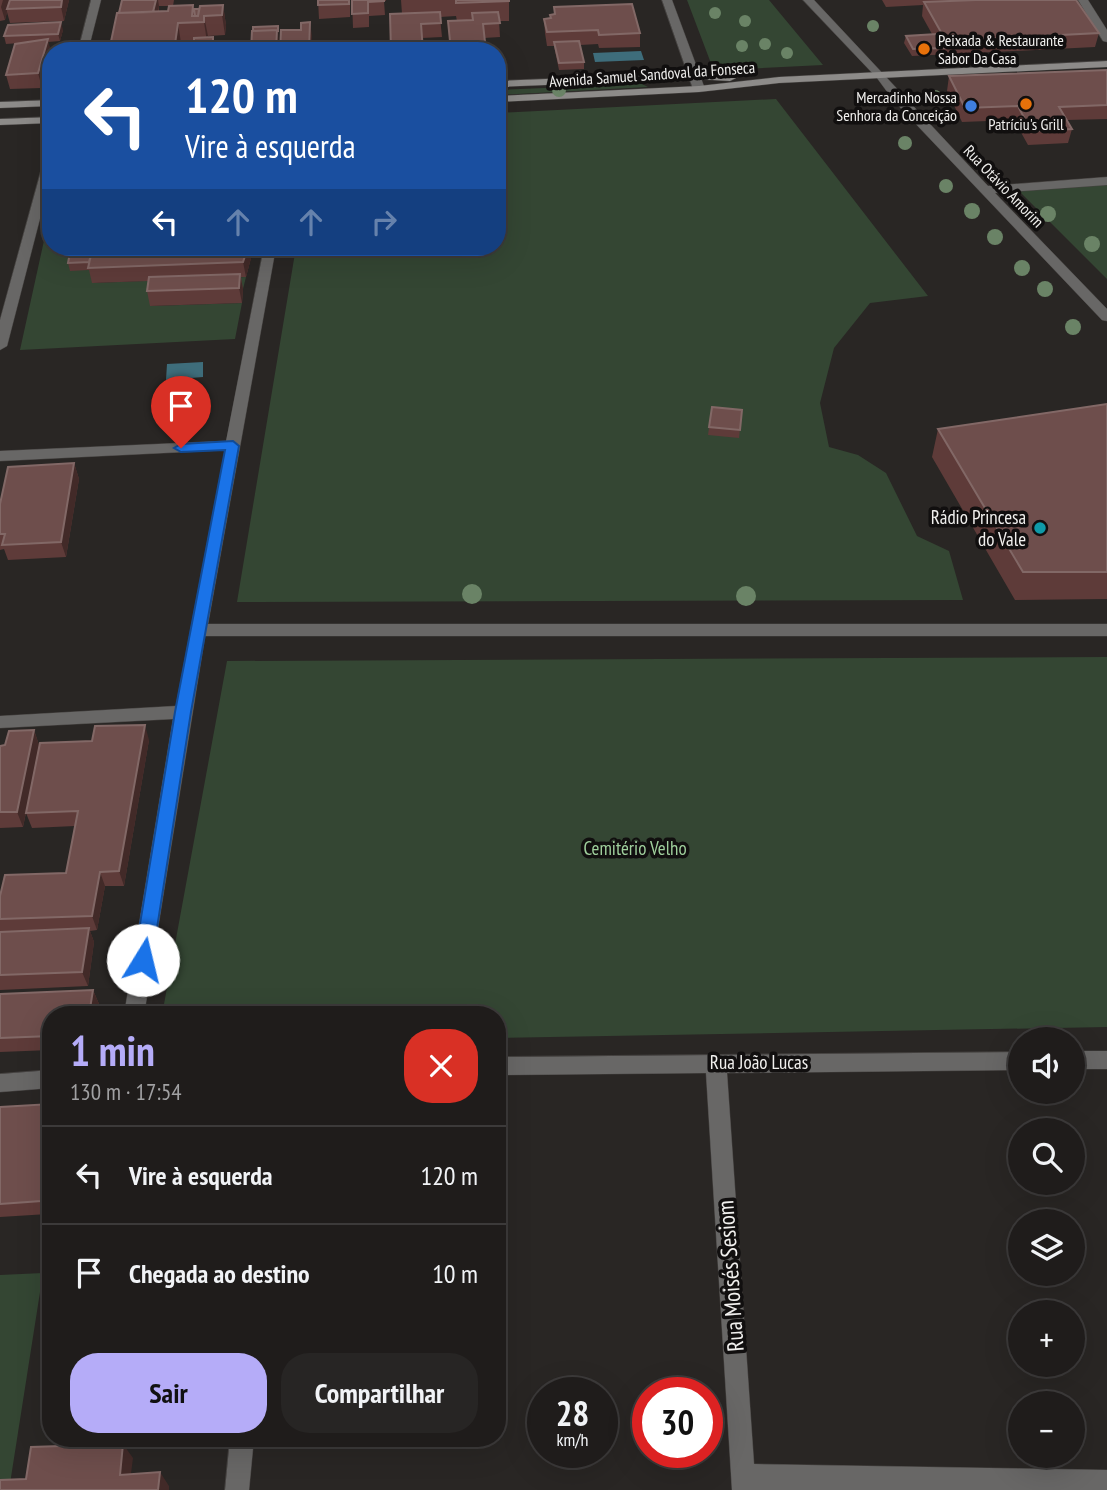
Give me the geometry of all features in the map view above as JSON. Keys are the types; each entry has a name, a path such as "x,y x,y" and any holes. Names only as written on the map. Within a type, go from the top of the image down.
{"street":[{"path":"85,42 96,0"},
{"path":"667,0 699,89"},
{"name":"Rua Otávio Amorim","path":"808,0 881,76 898,100 1107,317"},
{"path":"1083,0 1107,39"},
{"path":"779,80 1107,64"},
{"name":"Avenida Samuel Sandoval da Fonseca","path":"506,84 695,76 779,80"},
{"name":"Avenida Samuel Sandoval da Fonseca","path":"506,99 699,89 779,80"},
{"path":"0,105 42,103"},
{"path":"0,122 42,120"},
{"path":"986,190 1107,181"},
{"path":"0,346 42,186"},
{"path":"135,1006 183,712 269,256"},
{"path":"0,456 233,446"},
{"path":"200,630 1107,630"},
{"path":"0,722 183,712"},
{"name":"Rua João Lucas","path":"506,1066 1008,1060"},
{"path":"1085,1060 1107,1060"},
{"name":"Rua Moisés Sesiom","path":"716,1062 744,1483"},
{"path":"0,1083 42,1080"},
{"path":"237,1490 241,1447"},
{"path":"744,1483 1107,1482"}],"green space":[{"path":"687,0 769,0 823,65 725,70 712,66"},
{"path":"642,84 648,87 506,95 506,90"},
{"path":"776,99 928,296 870,303 834,348 820,403 829,447 858,455 886,473 917,536 949,551 963,600 237,602 295,256 506,256 506,113"},
{"path":"1107,184 1107,279 1016,188"},
{"path":"42,250 42,256 212,256 209,265 92,283 246,277 243,289 153,292 151,306 242,303 235,339 20,350"},
{"name":"Cemitério Velho","path":"1107,657 1107,1027 506,1038 506,1006 164,1006 227,661"},
{"path":"42,1273 9,1490 0,1490 0,1275"}],"water":[{"path":"641,51 644,60 595,62 593,53"},
{"path":"203,362 203,377 166,380 167,364"}],"building":[{"path":"10,0 62,0 61,7 7,9"},
{"path":"122,0 156,0 153,12 119,13"},
{"path":"318,0 349,0 349,4 318,5"},
{"path":"352,0 384,1 368,2 368,13 352,14"},
{"path":"456,0 509,0 509,1 456,3"},
{"path":"1076,0 1099,33 946,41 924,2"},
{"path":"632,4 640,33 599,35 598,30 547,32 544,19 555,14 554,7"},
{"path":"193,5 192,16 198,16 200,6 223,5 222,15 204,16 204,22 178,23 175,42 111,42 117,13 168,11 169,6"},
{"path":"440,12 441,23 421,24 422,42 391,42 390,14"},
{"path":"498,12 500,23 483,24 485,42 450,42 448,21 473,20 472,13"},
{"path":"61,22 58,34 4,36 8,25"},
{"path":"310,22 309,42 280,42 281,30 301,30 301,23"},
{"path":"278,26 278,32 253,31 253,27"},
{"path":"277,30 276,42 251,42 252,31"},
{"path":"937,34 945,48 913,49 906,36"},
{"path":"213,37 213,42 194,42 194,38"},
{"path":"48,39 47,42 42,42 42,59 38,73 6,75 15,44"},
{"path":"579,41 584,62 559,63 554,42"},
{"path":"1107,70 1107,105 1059,107 1072,129 1031,131 1018,106 965,108 949,76"},
{"path":"69,256 91,256 89,262 68,263"},
{"path":"91,256 245,256 243,262 88,268"},
{"path":"240,274 239,288 147,291 149,277"},
{"name":"Rádio Princesa do Vale","path":"1107,404 1107,572 1023,572 938,429"},
{"path":"712,407 742,410 740,430 709,427"},
{"path":"74,463 61,542 2,545 5,534 0,534 0,504 8,467"},
{"path":"145,725 119,871 100,872 92,916 0,919 0,896 5,875 66,873 78,811 26,813 40,743 92,741 95,726"},
{"path":"34,730 17,812 0,812 0,746 5,745 9,731"},
{"path":"89,928 82,972 0,975 0,932"},
{"path":"93,990 90,1006 42,1006 42,1036 0,1038 0,994"},
{"path":"42,1105 41,1201 0,1204 0,1107"},
{"path":"31,1447 123,1447 120,1475 160,1472 158,1490 0,1490 0,1480 26,1479"}],"place":[{"name":"Peixada & Restaurante Sabor Da Casa","path":"924,49"},
{"name":"Patríciu's Grill","path":"1026,104"},
{"name":"Mercadinho Nossa Senhora da Conceição","path":"971,106"},
{"name":"Rádio Princesa do Vale","path":"1040,528"}],"route":[{"path":"143,960 183,712 233,446 181,448"}]}
